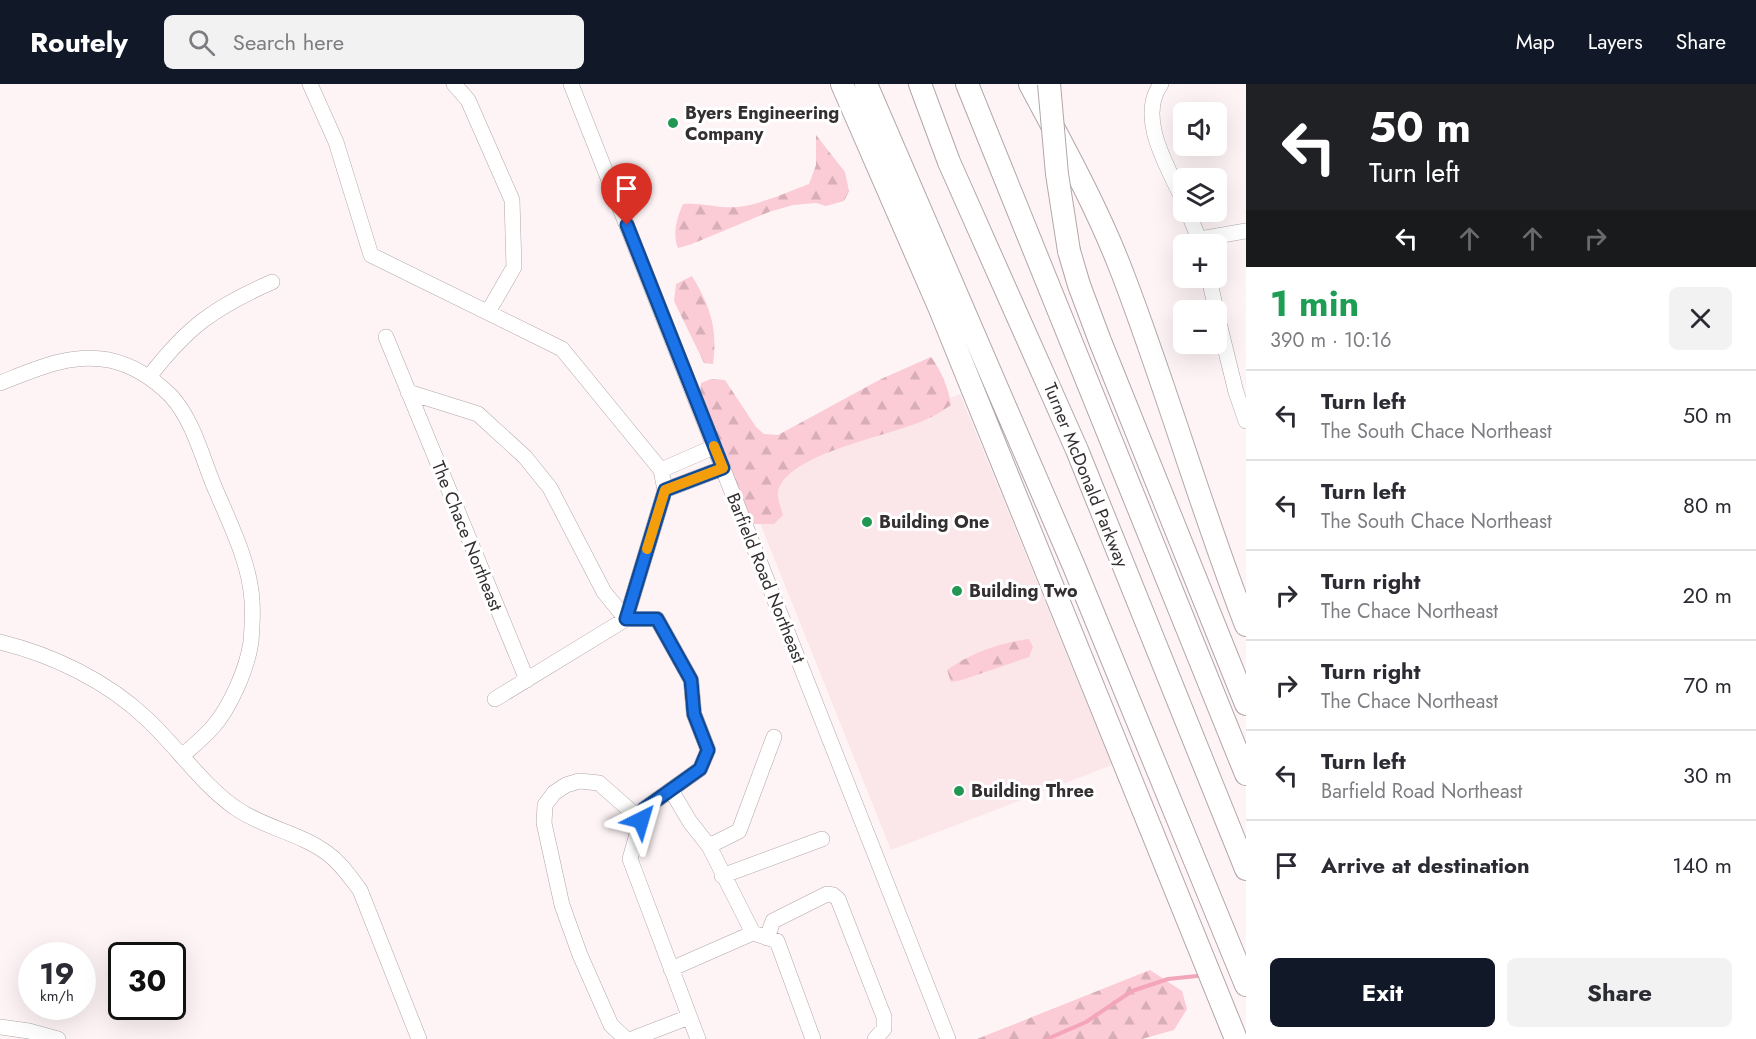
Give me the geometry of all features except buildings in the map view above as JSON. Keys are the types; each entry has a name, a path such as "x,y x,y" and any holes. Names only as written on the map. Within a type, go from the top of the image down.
{"highway":[{"path":"842,84 940,309 1236,1039"},
{"path":"866,84 1068,554 1246,985"},
{"path":"907,84 949,162"},
{"name":"Turner McDonald Parkway","path":"920,84 949,162 1077,450 1246,869"},
{"name":"Turner McDonald Parkway","path":"967,84 1246,774"},
{"path":"1030,84 1089,197 1121,270 1166,394 1208,524 1246,625"},
{"path":"1049,84 1057,174 1069,251 1079,285 1246,704"}],"street":[{"path":"310,84 336,142 370,255 562,349 661,470 665,490 626,619"},
{"path":"454,84 468,100 512,200 514,267 481,309"},
{"name":"Barfield Road Northeast","path":"571,84 948,1039"},
{"path":"1161,84 1151,109 1153,130 1173,176"},
{"path":"1227,236 1246,231"},
{"path":"149,377 171,348 202,319 235,298 272,282"},
{"name":"The Chace Northeast","path":"386,337 527,680"},
{"path":"1227,354 1246,421"},
{"path":"0,383 67,359 89,358 110,361 131,367 149,377 172,398 189,424 243,556 252,600 250,643 237,687 213,726 182,756"},
{"path":"408,392 478,414 525,457 550,488 604,592 626,619"},
{"path":"661,470 714,447"},
{"path":"665,490 723,468"},
{"path":"495,699 626,619 657,619 691,680 694,714 708,750 700,769 644,809 630,859 694,1028 633,1039"},
{"path":"0,642 21,647 69,666 110,690 147,719 208,785 237,809 267,825 309,842 328,854 346,870 360,890 419,1039"},
{"path":"709,846 739,831 774,737"},
{"path":"626,1039 611,1024 580,955 562,905 544,823 545,805 554,793 566,785 579,782 599,783 641,820"},
{"path":"671,790 690,822 709,846 722,876 760,935 777,941 813,1039"},
{"path":"722,876 822,839"},
{"path":"671,969 760,935 773,921 827,894 833,895 838,899 884,1017 884,1029 875,1039"},
{"path":"0,1027 29,1030 58,1039"}],"shaded area":[{"path":"960,394 1112,765 891,850 744,483"}],"green space":[{"path":"816,135 845,172 849,191 844,201 826,206 816,203 793,205 769,212 678,248 675,231 683,204 738,207 765,201 809,184 816,165"},
{"path":"692,276 704,297 711,318 714,339 713,364 704,363 674,301 676,284"},
{"path":"931,357 944,380 951,405 911,425 848,445 808,462 792,472 779,488 778,499 783,515 774,524 751,524 736,489 724,450 700,395 701,383 711,379 725,380 756,427 764,434 778,435 881,379"},
{"path":"1029,639 1033,647 1029,657 951,682 947,670 966,659 996,646"},
{"path":"1150,970 1182,991 1187,1009 1174,1030 1142,1039 977,1039"}],"waterway":[{"path":"1047,1039 1086,1022 1132,991 1168,979 1197,976"}],"slow traffic":[{"path":"647,549 665,490 723,468 714,446"}],"place":[{"name":"Byers Engineering Company","path":"673,123"},
{"name":"Building One","path":"867,522"},
{"name":"Building Two","path":"957,591"},
{"name":"Building Three","path":"959,791"}],"route":[{"path":"627,225 723,468 665,490 626,619 657,619 691,680 694,714 708,750 700,769 644,809 641,820"}]}
